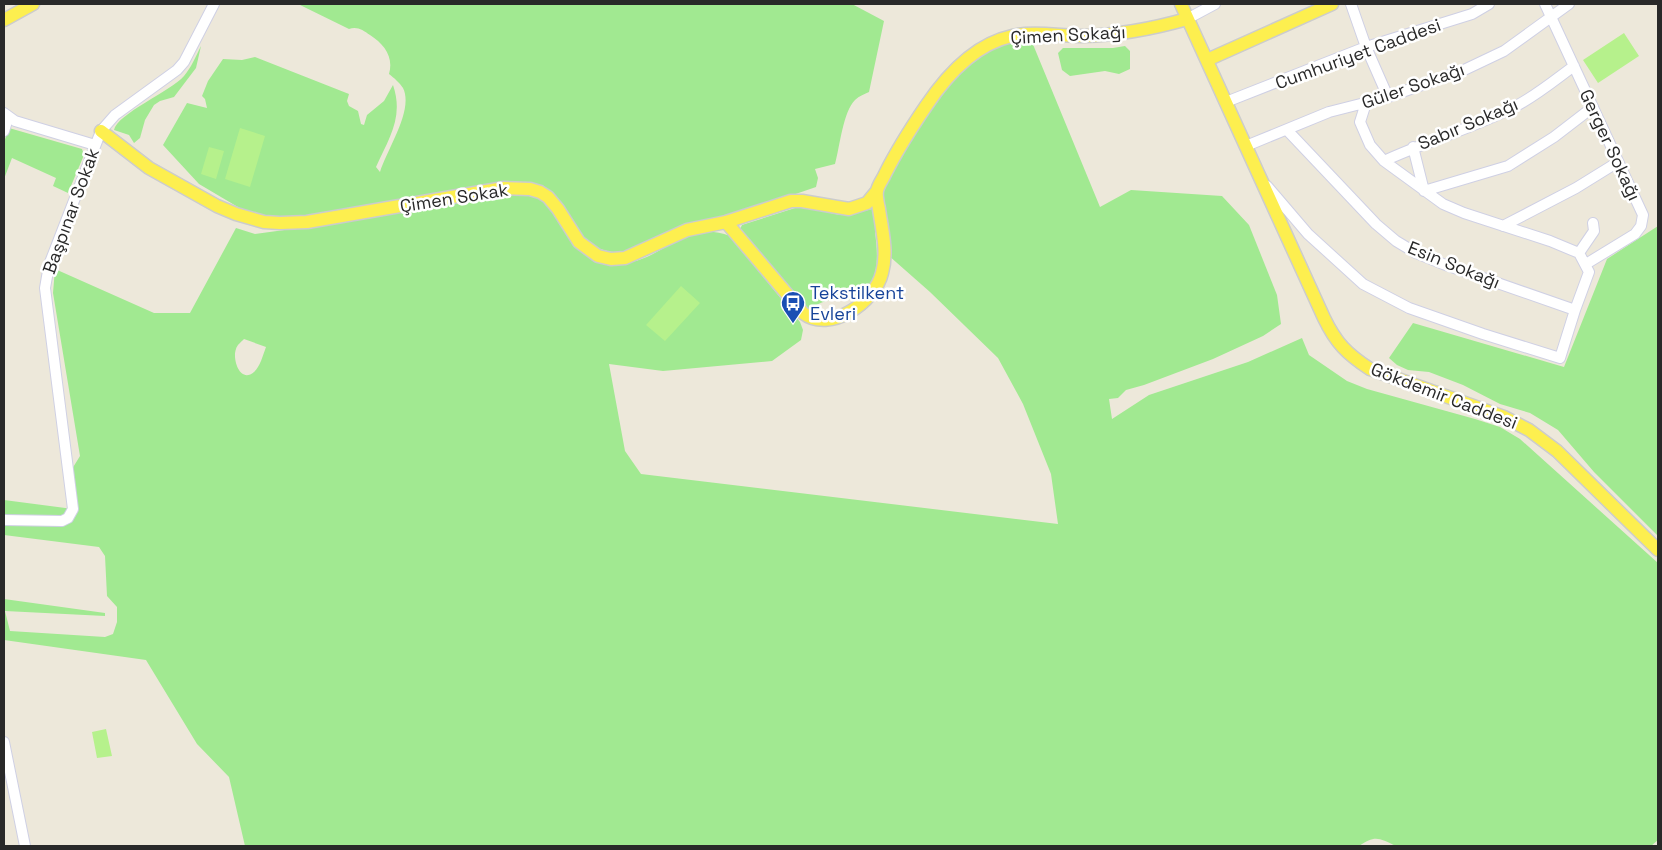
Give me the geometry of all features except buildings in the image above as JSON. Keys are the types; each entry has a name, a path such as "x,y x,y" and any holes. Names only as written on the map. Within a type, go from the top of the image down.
{"main road":[{"path":"4,20 33,4"},
{"name":"Gökdemir Caddesi","path":"1181,4 1324,318 1333,336 1342,348 1354,359 1370,369 1496,414 1529,430 1557,451 1658,550"},
{"path":"1207,60 1332,4"},
{"name":"Çimen Sokağı","path":"876,192 905,139 928,104 947,80 972,54 985,46 1012,35 1083,36 1116,34 1151,29 1187,19"},
{"name":"Çimen Sokak","path":"101,131 137,160 188,190 236,214 264,222 314,222 504,188 530,189 540,192 548,198 558,209 579,242 598,256 611,259 624,258 687,230 726,222 791,201 815,202 840,208 858,207 867,203 876,192"},
{"path":"726,222 796,307 809,318 818,320 829,319 854,310 866,301 874,292 882,273 885,248 876,192"}],"street":[{"name":"Başpınar Sokak","path":"4,520 62,521 68,518 73,509 45,288 49,265 101,131 115,115 177,70 184,62 214,4"},
{"name":"Çimen Sokağı","path":"1187,19 1215,4"},
{"path":"1350,4 1388,97"},
{"name":"Cumhuriyet Caddesi","path":"1226,102 1366,47 1472,14 1489,4"},
{"name":"Gerger Sokağı","path":"1544,4 1643,215 1641,226 1635,234 1586,264"},
{"name":"Güler Sokağı","path":"1246,146 1330,112 1388,97 1450,75 1504,51 1569,4"},
{"name":"Sabır Sokağı","path":"1384,160 1518,105 1574,66"},
{"path":"1366,103 1360,122 1370,145 1384,160 1424,191 1443,204 1464,213 1550,241 1579,253 1586,264"},
{"path":"1424,191 1508,166 1554,137 1593,106"},
{"path":"4,131 6,116 95,145"},
{"name":"Esin Sokağı","path":"1287,130 1376,224 1396,242 1416,253 1444,264 1575,310"},
{"path":"1413,147 1424,191"},
{"path":"1503,226 1576,188 1618,162"},
{"name":"Gökdemir Caddesi","path":"1263,182 1308,234 1363,284 1409,308 1560,358 1589,272 1586,264"},
{"path":"1579,253 1594,231 1594,223"},
{"path":"4,742 25,846"}],"green space":[{"path":"298,4 852,4 884,21 869,92 860,96 851,105 842,130 835,164 815,169 818,178 816,187 628,251 614,252 601,249 590,243 572,224 548,190 540,185 528,183 379,205 364,205 326,214 281,218 248,213 199,184 163,145 187,103 207,108 205,99 202,96 208,81 223,59 242,60 255,57 349,94 347,101 349,106 358,111 361,124 364,125 367,115 384,101 393,85 397,107 396,117 390,137 376,167 380,172 398,130 405,107 403,88 389,74 390,62 387,52 380,42 362,30 357,28 349,29"},
{"path":"1624,33 1639,56 1598,83 1583,60"},
{"path":"1012,42 1032,42 1100,207 1131,190 1222,196 1249,225 1277,295 1281,324 1263,336 1213,359 1126,390 1118,398 1109,399 1112,419 1149,395 1248,362 1302,338 1309,355 1347,381 1367,389 1500,427 1520,439 1658,563 1658,840 1651,846 1396,846 1385,841 1373,839 1359,846 245,846 229,777 197,744 146,660 4,640 4,599 105,613 105,616 5,611 10,631 105,637 113,634 117,622 117,607 107,596 105,556 99,547 4,535 4,500 73,509 78,506 72,469 80,456 53,293 55,269 154,313 190,313 236,228 255,234 384,216 477,197 523,194 534,196 547,204 577,247 588,256 600,261 632,262 645,258 678,240 702,232 715,232 730,236 800,322 803,330 801,340 772,361 663,371 609,364 625,451 641,474 1058,524 1051,474 1023,404 998,358 930,292 888,255 883,214 884,190 891,170 924,118 955,77 974,60 997,48","holes":["244,339 266,347 256,370 249,375 241,373 235,358 237,346"]},
{"path":"201,46 196,68 174,97 154,105 145,120 140,138 134,143 129,135 114,130 124,117 168,89 184,76"},
{"path":"1125,46 1130,51 1130,69 1119,74 1105,71 1070,76 1062,70 1058,53 1063,48 1113,48"},
{"path":"9,128 82,149 84,155 68,193 53,186 56,178 12,158 4,179 4,142"},
{"path":"240,128 265,136 250,187 225,179"},
{"path":"209,147 224,151 216,179 201,174"},
{"path":"801,207 840,215 872,209 875,220 877,261 873,279 869,288 863,294 852,300 828,301 810,309 805,307 740,229 742,225"},
{"path":"1658,226 1658,536 1594,472 1558,430 1530,413 1500,404 1463,385 1429,372 1408,370 1397,365 1389,358 1413,323 1564,367 1607,259"},
{"path":"681,286 700,303 665,341 646,325"},
{"path":"106,729 112,756 97,758 92,732"}],"place":[{"name":"Tekstilkent Evleri","path":"793,324"}]}
